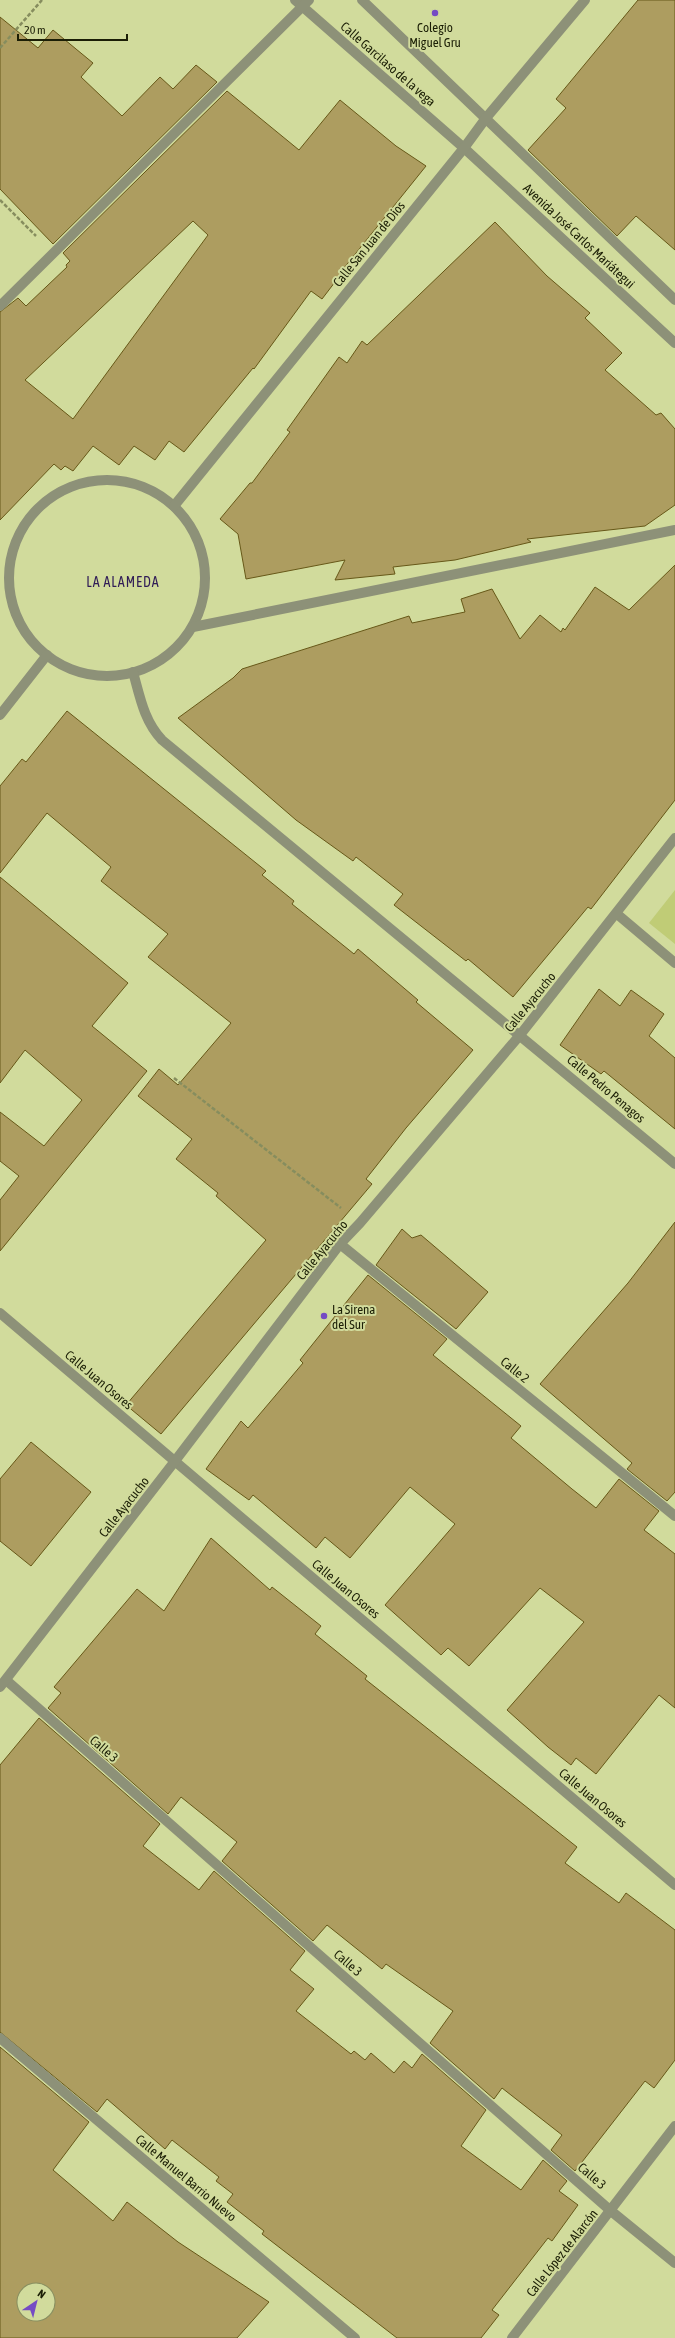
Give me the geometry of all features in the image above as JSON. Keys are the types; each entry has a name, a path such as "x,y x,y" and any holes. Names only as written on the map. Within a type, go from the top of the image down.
{"street":[{"name":"Calle Garcilaso de la vega","path":"362,0 486,118"},
{"name":"Calle San Juan de Dios","path":"174,506 464,148 486,118 585,0"},
{"name":"Calle Garcilaso de la vega","path":"302,2 464,148"},
{"path":"0,306 302,2"},
{"name":"Avenida José Carlos Mariátegui","path":"486,118 675,300"},
{"name":"Avenida José Carlos Mariátegui","path":"464,148 675,343"},
{"path":"114,479 146,488 174,506 194,532 205,563 205,596 193,627 174,651 148,668 117,677 86,675 56,664 31,642 14,613 4,580 12,548 27,518 51,496 81,482 114,479"},
{"path":"193,627 675,530"},
{"path":"0,715 47,656"},
{"name":"Calle Pedro Penagos","path":"133,672 144,712 152,729 162,740 675,1164"},
{"name":"Calle Ayacucho","path":"3,1683 176,1461 340,1244 360,1223 520,1035 617,914 675,838"},
{"path":"617,914 675,963"},
{"name":"Calle 2","path":"340,1244 675,1516"},
{"name":"Calle Juan Osores","path":"0,1313 675,1885"},
{"name":"Calle 3","path":"3,1683 611,2211 675,2263"},
{"name":"Calle Manuel Barrio Nuevo","path":"0,2038 355,2338"},
{"name":"Calle López de Alarcón","path":"512,2338 675,2126"}],"path":[{"path":"0,48 42,0"},
{"path":"0,200 52,252"},
{"path":"174,1078 360,1223"}],"green space":[{"path":"675,890 675,944 649,923"}],"building":[{"path":"638,0 675,0 675,250 636,216 617,236 528,150 566,108 556,99"},
{"path":"0,17 38,48 53,30 93,63 81,77 122,116 160,77 173,89 196,65 217,82 53,244 0,189"},
{"path":"227,91 299,150 340,100 396,146 426,166 344,268 345,269 322,299 311,291 254,369 253,368 184,452 169,441 155,460 134,446 119,465 93,446 73,471 65,466 61,470 54,464 0,520 0,312 18,298 26,306 67,267 66,265 70,261 63,253","holes":["193,221 208,235 73,419 25,380"]},
{"path":"495,222 547,276 590,313 585,318 622,353 605,370 656,415 661,413 675,429 675,505 645,526 527,539 531,542 455,560 393,567 395,574 335,580 345,560 246,579 238,534 220,519 250,483 252,483 290,432 287,430 339,357 347,363 362,341 367,345"},
{"path":"675,565 675,800 591,909 588,907 513,997 468,959 466,961 394,905 403,894 356,857 353,861 296,820 178,718 233,678 242,669 409,616 412,623 465,612 461,599 492,589 520,639 540,615 561,632 563,628 565,630 595,587 629,610"},
{"path":"67,711 266,871 262,875 294,901 292,904 354,954 358,949 418,1000 416,1002 473,1050 406,1128 366,1179 372,1184 161,1434 126,1405 266,1240 216,1196 218,1193 176,1159 192,1139 138,1096 159,1069 178,1085 231,1023 148,957 168,934 101,881 111,867 47,813 0,873 0,786 22,759 26,762"},
{"path":"0,877 128,983 92,1026 147,1071 0,1251 0,1200 19,1176 0,1161 0,1112 44,1146 82,1100 25,1050 0,1083"},
{"path":"599,989 620,1006 631,990 664,1014 649,1036 675,1058 675,1129 604,1071 601,1074 560,1045"},
{"path":"675,1222 675,1492 667,1501 627,1469 632,1463 540,1384 628,1283"},
{"path":"402,1229 412,1238 421,1235 488,1292 456,1329 376,1265"},
{"path":"368,1275 447,1339 433,1355 521,1426 511,1438 572,1489 596,1508 619,1479 659,1511 644,1530 675,1554 675,1708 659,1695 596,1774 576,1758 571,1765 548,1747 507,1710 584,1622 540,1588 469,1666 448,1648 441,1655 385,1605 455,1524 410,1487 350,1558 325,1537 316,1548 253,1495 249,1500 206,1469 241,1421 248,1428 303,1363 300,1360"},
{"path":"31,1442 91,1492 31,1566 0,1541 0,1479"},
{"path":"211,1538 270,1590 272,1587 321,1626 315,1634 367,1676 365,1679 577,1847 565,1863 619,1903 626,1893 675,1930 675,2060 654,2088 645,2081 575,2171 551,2150 562,2135 502,2088 494,2099 430,2043 453,2011 386,1964 382,1969 327,1925 313,1941 222,1861 237,1842 181,1797 168,1814 48,1708 61,1693 54,1687 137,1589 164,1611"},
{"path":"39,1718 160,1824 143,1846 199,1890 214,1871 305,1951 290,1970 314,1989 296,2011 351,2054 354,2051 365,2060 371,2053 394,2073 404,2061 412,2068 422,2054 486,2110 461,2146 521,2190 543,2160 567,2181 559,2191 578,2205 552,2241 548,2238 492,2310 499,2315 481,2338 397,2338 262,2234 264,2231 227,2202 233,2194 216,2181 219,2177 172,2140 165,2149 107,2099 97,2112 0,2032 0,1765"},
{"path":"0,2047 89,2122 53,2170 113,2221 127,2202 178,2242 269,2302 237,2338 0,2338"}],"place":[{"name":"Colegio Miguel Gru","path":"435,13"},
{"name":"La Sirena del Sur","path":"324,1316"}],"district":[{"name":"LA ALAMEDA","path":"123,582"}]}
